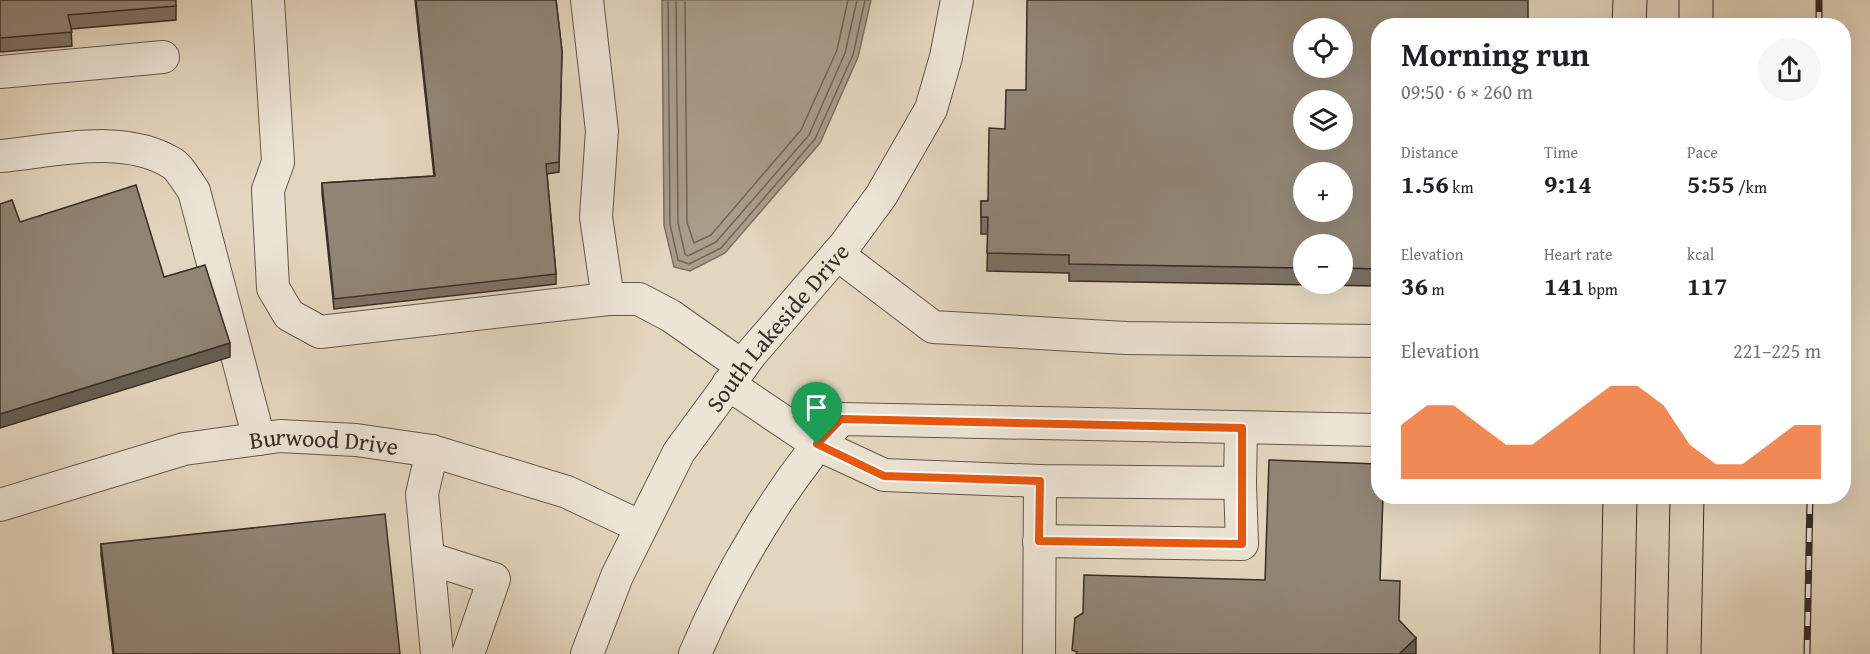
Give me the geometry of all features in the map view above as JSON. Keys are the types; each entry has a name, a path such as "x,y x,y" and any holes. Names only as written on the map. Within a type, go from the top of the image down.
{"highway":[{"path":"1629,0 1629,18"},
{"path":"1696,0 1696,18"},
{"path":"1617,654 1620,504"},
{"path":"1684,654 1687,504"}],"street":[{"path":"268,0 278,162 267,190 273,288 289,315 320,332 608,299 639,299 671,316 735,375 817,444 884,476 1040,481 1240,483"},
{"path":"587,0 602,131 596,217 608,299"},
{"name":"South Lakeside Drive","path":"587,654 617,576 679,452 735,375 837,254 881,196 931,109 946,57 957,0"},
{"path":"0,72 163,57"},
{"path":"0,156 111,146 140,150 173,163 194,191 259,439"},
{"path":"837,254 933,327 1126,338 1371,341"},
{"path":"695,654 717,602 817,444 841,419 1371,430"},
{"path":"1039,541 1242,544 1240,483 1242,428"},
{"name":"Burwood Drive","path":"0,505 184,449 280,436 356,440 432,451 567,492 641,527"},
{"path":"432,451 422,494 437,654"},
{"path":"1039,654 1040,481"},
{"path":"428,558 494,579 468,654"}],"water":[{"path":"662,0 871,0 858,57 820,143 725,253 690,271 674,267 664,225"}],"building":[{"path":"0,0 176,0 176,6 68,15 72,32 0,38"},
{"path":"416,0 556,0 562,51 559,162 546,164 556,274 334,299 322,183 435,176"},
{"path":"1027,0 1528,0 1528,18 1371,18 1371,269 1353,268 1353,234 1293,234 1293,268 1069,264 1069,255 987,253 988,217 981,217 981,201 988,201 989,128 1005,129 1006,90 1026,90"},
{"path":"136,185 164,277 205,265 230,343 0,414 0,204 12,200 20,222"},
{"path":"1269,460 1371,464 1371,504 1383,504 1380,580 1400,581 1399,620 1416,638 1399,654 1076,654 1077,652 1072,650 1075,618 1083,613 1084,575 1265,580"},
{"path":"385,514 400,654 114,654 101,544"}],"railway":[{"path":"1819,0 1819,18"},
{"path":"1807,654 1810,504"}],"route":[{"path":"841,419 1242,428 1240,483 1242,544 1039,541 1040,481 884,476 817,444 841,419"}]}
